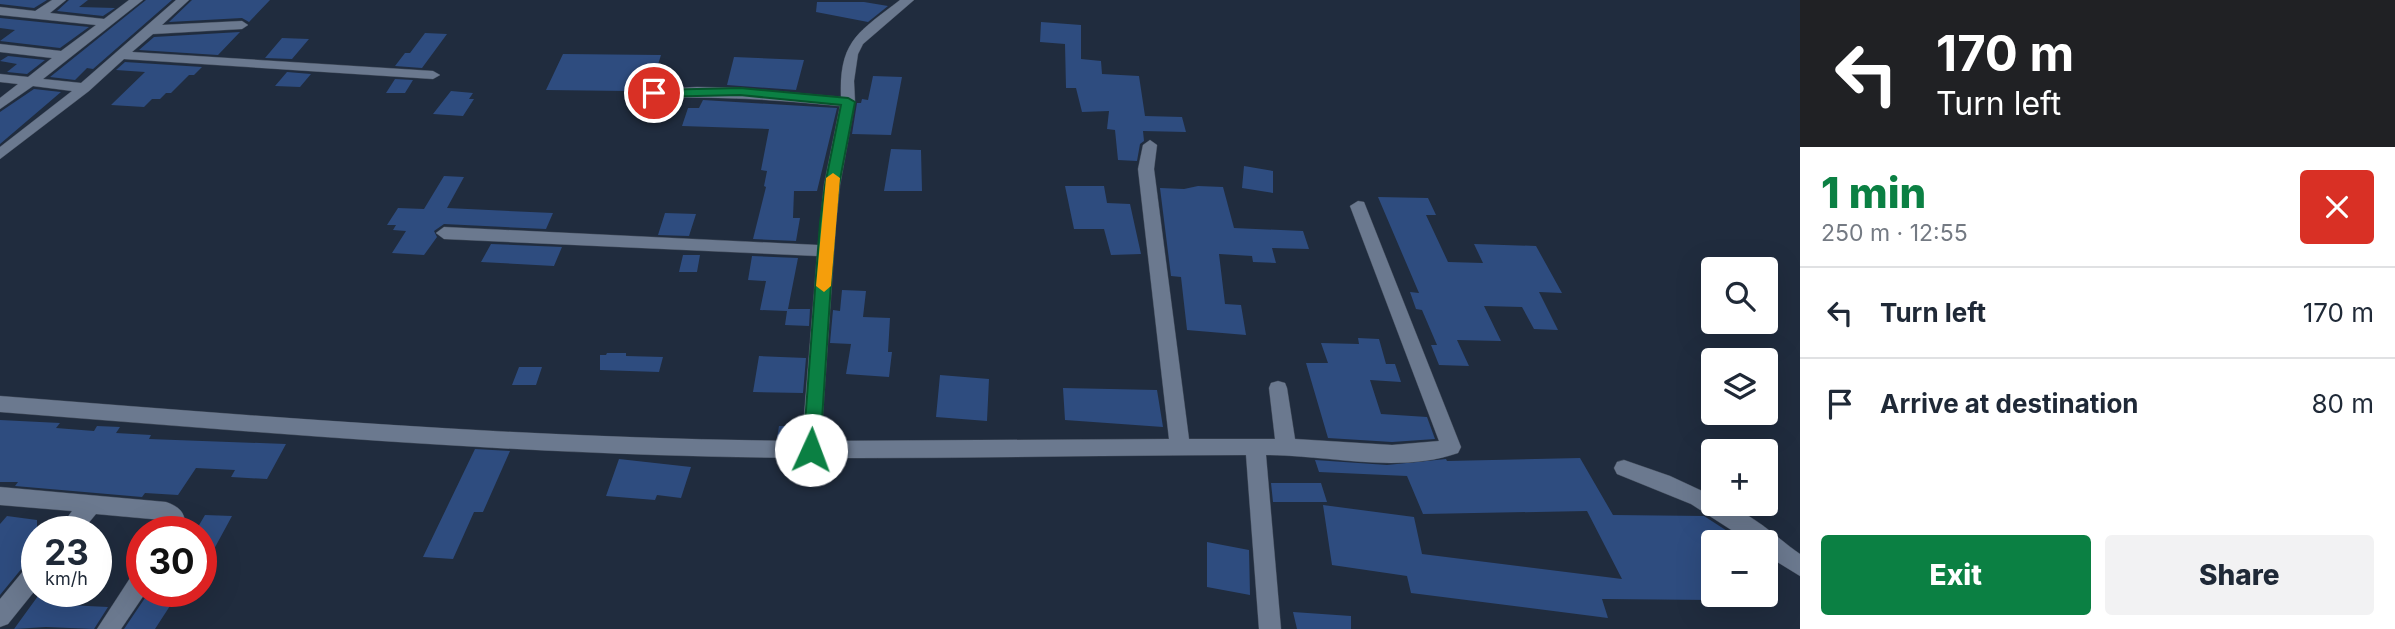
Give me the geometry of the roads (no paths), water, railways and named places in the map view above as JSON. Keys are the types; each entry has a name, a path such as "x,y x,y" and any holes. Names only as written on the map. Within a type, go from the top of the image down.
{"street":[{"path":"38,15 60,0"},
{"path":"0,104 137,0"},
{"path":"0,154 84,88 183,0"},
{"path":"811,450 832,185 848,102 849,64 857,42 908,0"},
{"path":"0,11 108,23"},
{"path":"148,30 243,25"},
{"path":"0,48 66,56"},
{"path":"119,55 433,75"},
{"path":"0,78 84,88"},
{"path":"633,95 729,91 848,102"},
{"path":"1150,145 1146,169 1180,447"},
{"path":"0,404 464,440 811,450 1286,447 1359,452 1438,450 1451,447 1358,206"},
{"path":"444,233 827,251"},
{"path":"1278,388 1286,447"},
{"path":"1255,447 1270,629"},
{"path":"1624,468 1673,484 1734,518 1749,530"},
{"path":"0,496 166,511 174,516"},
{"path":"81,516 91,504"},
{"path":"1778,552 1800,566"},
{"path":"0,616 21,590"},
{"path":"108,629 126,603"}]}
